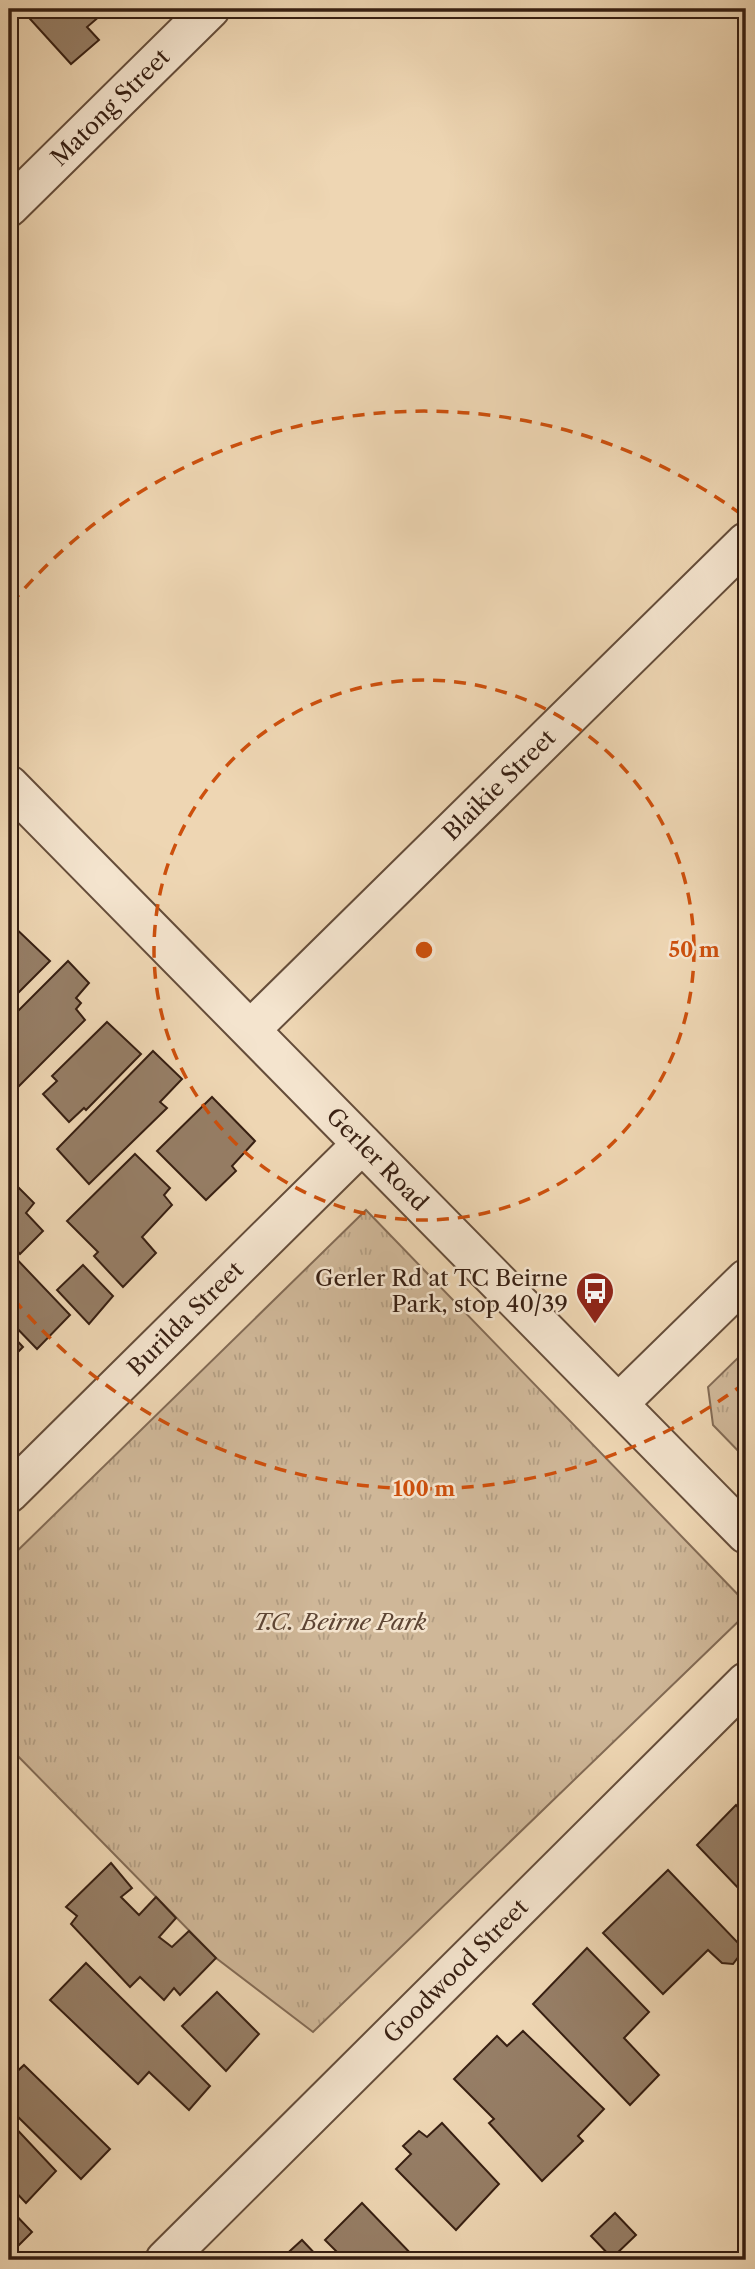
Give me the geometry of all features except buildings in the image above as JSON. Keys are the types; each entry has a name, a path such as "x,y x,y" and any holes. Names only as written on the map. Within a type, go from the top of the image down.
{"street":[{"name":"Matong Street","path":"9,207 210,9"},
{"name":"Blaikie Street","path":"251,1029 746,542"},
{"name":"Gerler Road","path":"9,785 746,1534"},
{"name":"Burilda Street","path":"9,1493 362,1144"},
{"path":"618,1404 746,1279"},
{"name":"Goodwood Street","path":"165,2260 746,1682"}],"green space":[{"name":"T.C. Beirne Park","path":"366,1210 746,1603 746,1614 313,2032 216,1958 9,1747 9,1559"},
{"path":"746,1350 746,1459 713,1425 708,1387"}],"place":[{"name":"Gerler Rd at TC Beirne Park, stop 40/39","path":"595,1325"}]}
